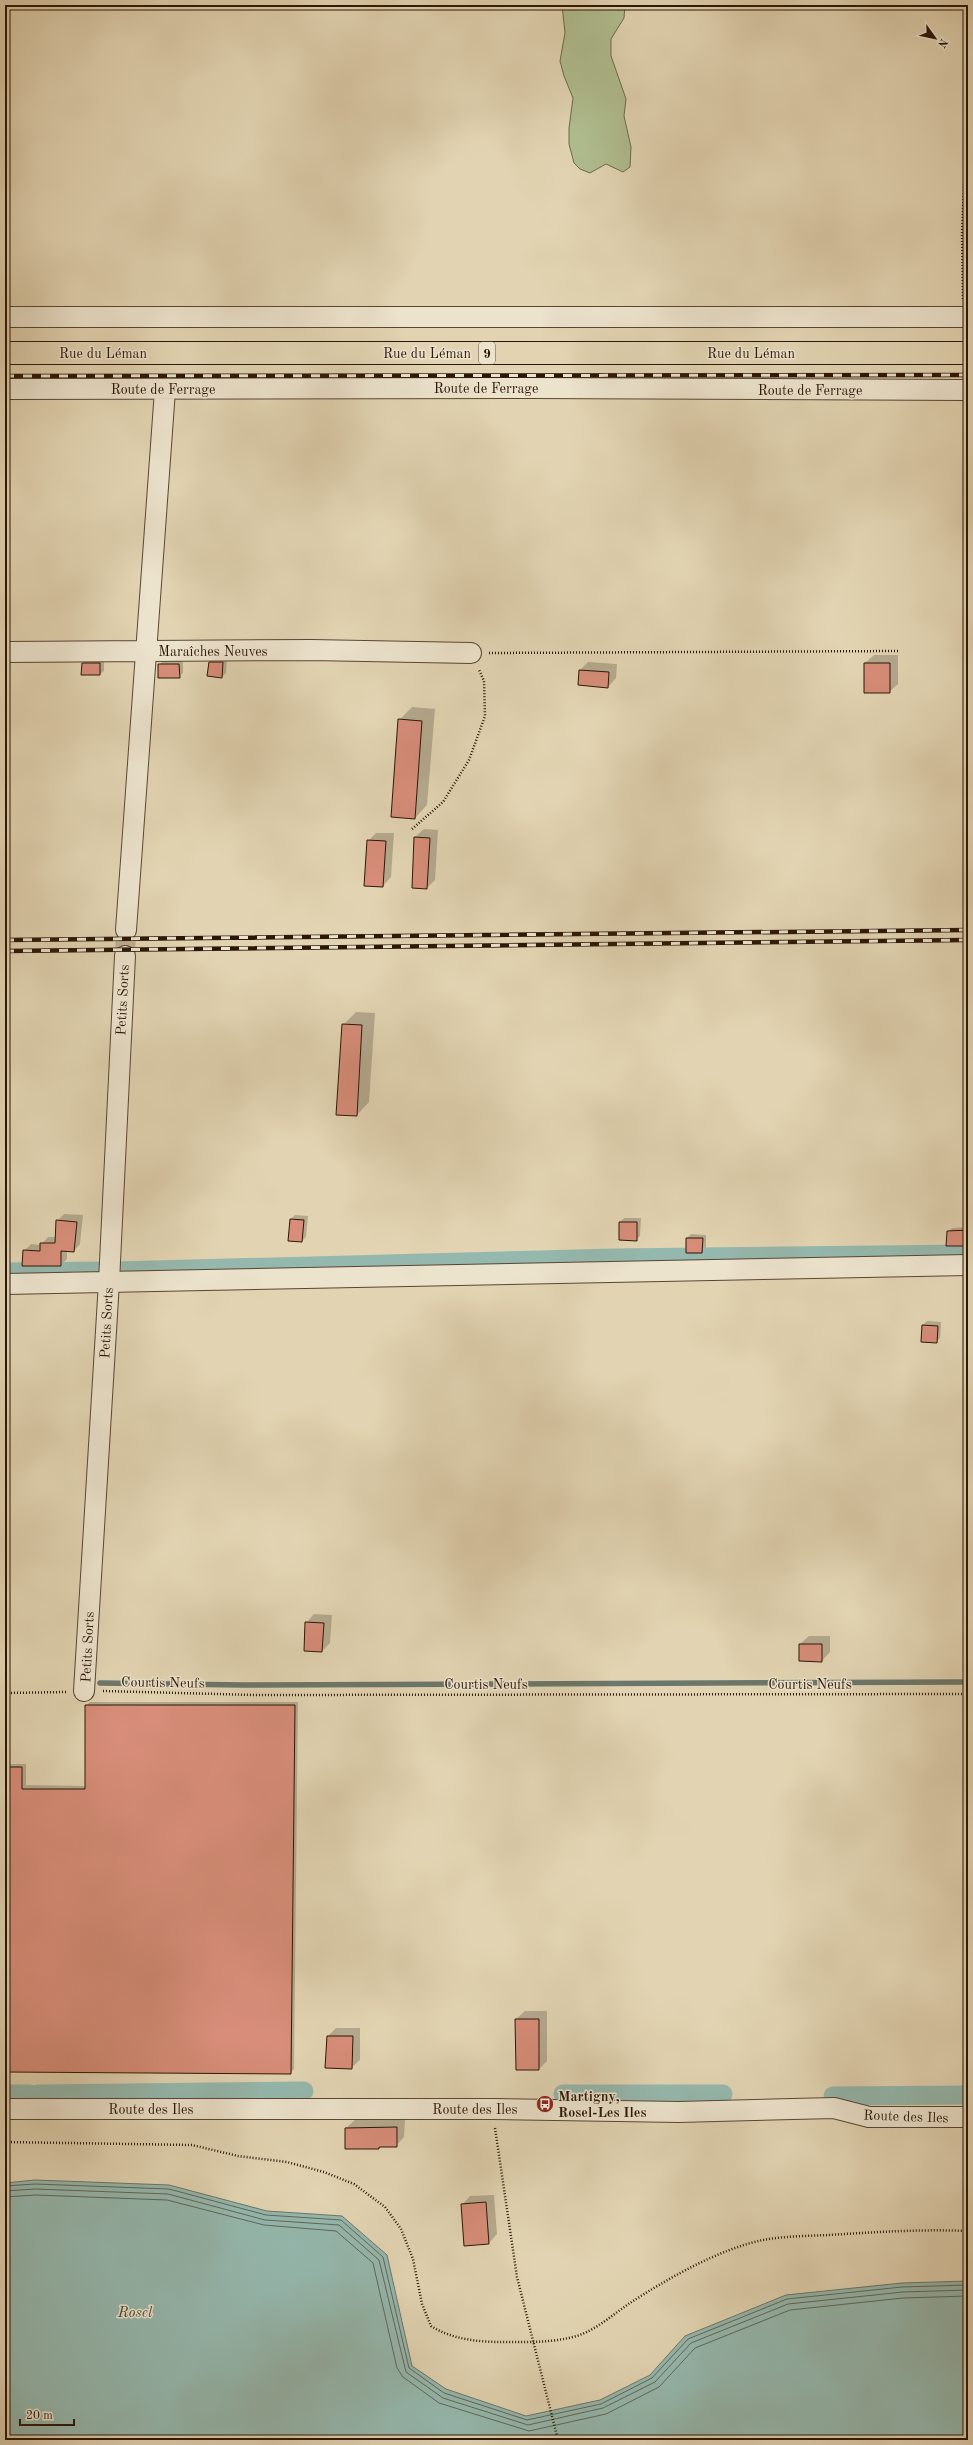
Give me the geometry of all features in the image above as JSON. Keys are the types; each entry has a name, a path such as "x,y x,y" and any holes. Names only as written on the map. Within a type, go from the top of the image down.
{"main road":[{"name":"Rue du Léman","path":"5,353 968,353"}],"street":[{"path":"5,317 965,317"},
{"name":"Route de Ferrage","path":"5,389 165,390 540,388 968,390"},
{"name":"Maraîches Neuves","path":"165,390 145,651 311,650 471,653"},
{"path":"5,652 145,651 126,930"},
{"name":"Petits Sorts","path":"84,1690 109,1282 125,956"},
{"path":"5,1284 902,1265 968,1265"},
{"name":"Route des Iles","path":"5,2109 493,2109 679,2112 834,2108 869,2117 968,2117"}],"path":[{"path":"965,317 962,233 968,91"},
{"path":"412,829 443,802 469,760 485,716 484,681 471,653 899,651"},
{"name":"Courtis Neufs","path":"5,1693 84,1690 255,1695 968,1694"},
{"path":"493,2109 517,2277 558,2440"},
{"path":"5,2142 192,2145 238,2156 278,2160 324,2172 354,2184 370,2195 393,2216 408,2243 422,2304 432,2326 450,2335 473,2340 534,2343 574,2337 588,2332 630,2303 684,2272 741,2247 763,2240 877,2232 938,2230 968,2231"}],"green space":[{"path":"562,5 625,5 624,18 611,39 611,56 626,99 624,116 631,147 630,167 623,172 606,164 590,173 580,169 574,163 569,144 569,128 573,98 560,61 565,33"}],"water":[{"name":"Rosel","path":"35,2180 169,2185 267,2211 342,2216 387,2255 412,2366 446,2389 526,2416 600,2400 650,2375 685,2336 786,2295 902,2283 968,2281 968,2440 5,2440 5,2183"}],"building":[{"path":"209,662 223,662 222,678 207,676"},
{"path":"82,663 100,663 100,675 81,675"},
{"path":"864,663 890,663 890,693 864,693"},
{"path":"158,664 179,664 180,678 158,678"},
{"path":"579,670 609,672 608,688 578,685"},
{"path":"398,719 422,721 415,819 391,817"},
{"path":"414,837 430,838 427,889 412,888"},
{"path":"367,840 386,841 383,887 364,886"},
{"path":"342,1024 362,1025 357,1116 336,1115"},
{"path":"290,1219 304,1220 302,1242 288,1241"},
{"path":"56,1220 77,1222 74,1252 61,1251 61,1266 22,1266 23,1250 40,1251 40,1243 55,1243"},
{"path":"619,1222 637,1222 637,1241 619,1240"},
{"path":"968,1230 968,1246 946,1246 947,1231"},
{"path":"686,1238 703,1238 702,1253 686,1253"},
{"path":"922,1325 938,1326 937,1343 921,1342"},
{"path":"305,1622 324,1623 322,1652 304,1651"},
{"path":"799,1644 822,1644 822,1662 799,1661"},
{"path":"85,1705 295,1705 291,2074 5,2072 5,1767 22,1767 22,1789 85,1789"},
{"path":"515,2019 539,2019 539,2070 516,2070"},
{"path":"327,2036 353,2036 352,2069 325,2068"},
{"path":"397,2127 397,2147 379,2147 379,2149 345,2149 345,2128"},
{"path":"486,2202 489,2244 464,2246 461,2204"}],"waterway":[{"path":"116,1271 615,1258 968,1254"},
{"path":"5,1272 104,1271"},
{"path":"100,1683 243,1685 968,1682"},
{"path":"38,2094 304,2091"},
{"path":"5,2094 30,2094"},
{"path":"563,2094 723,2094"},
{"path":"833,2096 968,2095"}],"tunnel":[{"path":"125,956 126,930"}],"railway":[{"path":"5,376 968,375"},
{"path":"5,940 968,930"},
{"path":"5,951 968,940"}],"place":[{"name":"Martigny, Rosel-Les Iles","path":"545,2104"}]}
